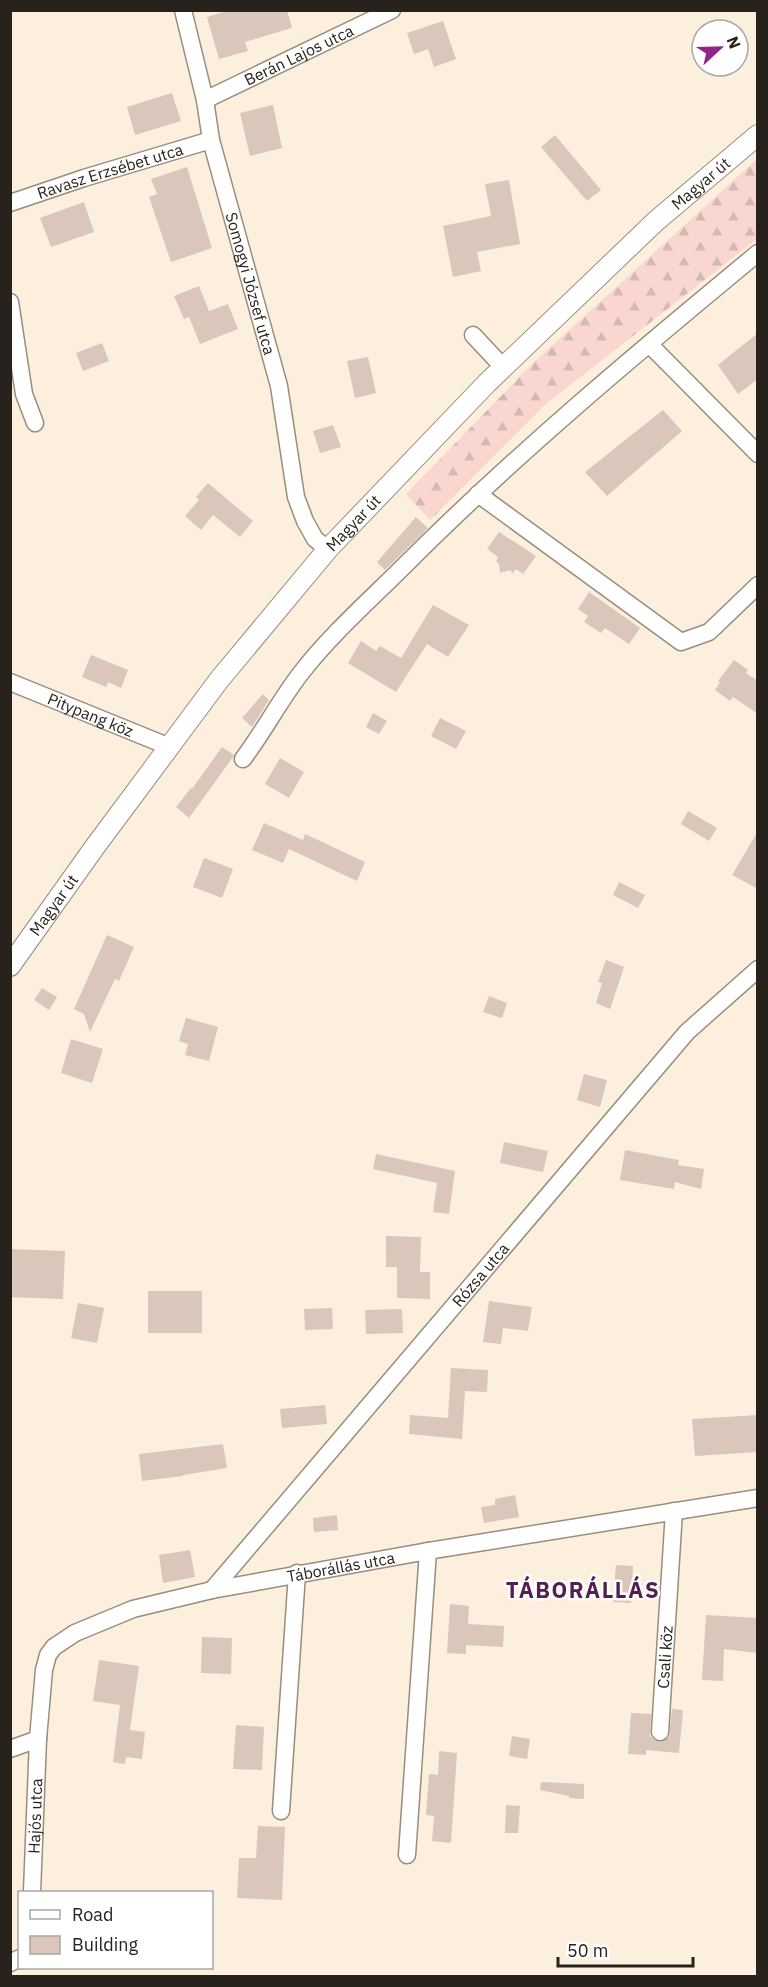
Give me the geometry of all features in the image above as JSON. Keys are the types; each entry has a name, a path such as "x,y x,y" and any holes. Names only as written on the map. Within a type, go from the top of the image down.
{"street":[{"name":"Somogyi József utca","path":"183,10 206,100 211,140 279,386 296,497 315,539 328,549"},
{"name":"Berán Lajos utca","path":"206,100 392,10"},
{"name":"Magyar út","path":"10,966 94,848 219,680 328,549 503,367 656,221 758,135"},
{"name":"Ravasz Erzsébet utca","path":"10,203 211,140"},
{"path":"243,759 261,736 301,673 341,629 478,494 649,344 758,253"},
{"path":"10,302 24,393 35,423"},
{"path":"473,335 503,367"},
{"path":"649,344 758,454"},
{"path":"478,494 681,642 708,632 758,585"},
{"name":"Pitypang köz","path":"10,682 170,747"},
{"name":"Rózsa utca","path":"212,1590 687,1032 758,969"},
{"name":"Táborállás utca","path":"38,1739 44,1670 48,1655 54,1647 75,1633 133,1609 212,1590 297,1574 758,1498"},
{"name":"Csali köz","path":"660,1731 674,1511"},
{"path":"407,1856 428,1551"},
{"path":"281,1811 297,1574"},
{"path":"10,1749 38,1739"},
{"name":"Hajós utca","path":"32,1891 38,1739"}],"green space":[{"path":"757,159 757,239 546,404 430,520 406,494 534,362"}],"building":[{"path":"231,10 287,10 292,28 245,42 248,51 219,59 207,17"},
{"path":"443,21 456,59 434,67 428,49 414,54 407,33"},
{"path":"172,93 181,121 135,135 127,107"},
{"path":"273,105 282,148 250,156 240,113"},
{"path":"555,135 601,190 587,201 541,147"},
{"path":"187,167 212,248 171,262 149,197 157,194 151,179"},
{"path":"509,180 520,244 477,252 481,271 453,277 443,226 491,216 485,184"},
{"path":"84,202 94,232 51,247 40,218"},
{"path":"199,286 209,311 228,304 238,329 200,344 189,317 184,319 174,296"},
{"path":"758,333 758,379 738,394 718,365"},
{"path":"102,343 109,361 83,371 76,353"},
{"path":"368,357 376,393 355,398 347,361"},
{"path":"663,410 682,431 607,496 585,472"},
{"path":"333,425 341,447 320,453 313,431"},
{"path":"208,483 253,521 240,537 213,515 201,530 185,516 199,500 196,497"},
{"path":"416,517 428,528 385,570 377,562"},
{"path":"499,532 536,556 523,574 516,569 513,573 510,570 500,573 499,564 496,561 498,557 487,549"},
{"path":"589,592 640,628 629,644 605,628 601,633 584,622 588,616 578,609"},
{"path":"433,605 469,625 448,657 427,644 396,692 348,663 361,641 376,651 380,646 401,658"},
{"path":"91,655 128,670 121,688 108,682 106,687 82,677"},
{"path":"734,660 748,670 746,673 758,681 758,714 733,697 730,701 715,690 720,682 718,681"},
{"path":"263,694 269,700 252,727 242,718"},
{"path":"373,713 387,721 379,734 366,727"},
{"path":"440,718 466,731 456,749 431,736"},
{"path":"222,747 234,755 189,818 176,807"},
{"path":"280,758 304,772 289,798 265,784"},
{"path":"688,811 717,828 709,841 681,824"},
{"path":"264,823 303,840 305,834 365,862 357,881 289,849 283,863 252,850"},
{"path":"758,831 758,889 732,875"},
{"path":"204,858 233,869 222,898 193,887"},
{"path":"619,882 645,895 638,908 613,895"},
{"path":"107,935 134,947 119,981 115,979 90,1032 84,1014 74,1009"},
{"path":"606,960 624,967 610,1009 596,1003 602,983 598,982"},
{"path":"42,988 57,997 49,1010 34,1000"},
{"path":"489,996 507,1003 502,1018 483,1012"},
{"path":"186,1018 218,1027 209,1061 185,1055 188,1044 179,1041"},
{"path":"71,1039 103,1049 92,1083 61,1073"},
{"path":"584,1074 607,1080 600,1107 577,1100"},
{"path":"504,1142 548,1151 543,1172 500,1163"},
{"path":"625,1150 679,1160 678,1165 704,1169 701,1189 675,1182 674,1189 620,1180"},
{"path":"376,1154 455,1171 449,1214 433,1212 437,1183 373,1169"},
{"path":"386,1236 421,1237 420,1272 430,1272 430,1299 397,1298 397,1267 386,1267"},
{"path":"10,1249 65,1251 63,1299 10,1297"},
{"path":"148,1291 202,1291 202,1333 148,1333"},
{"path":"489,1301 532,1307 528,1331 503,1328 501,1344 483,1342"},
{"path":"78,1303 104,1308 97,1343 71,1338"},
{"path":"332,1308 333,1329 305,1330 304,1309"},
{"path":"402,1309 403,1333 366,1334 365,1310"},
{"path":"451,1368 488,1370 487,1392 465,1391 462,1439 409,1434 410,1415 448,1418"},
{"path":"325,1405 327,1424 282,1428 280,1409"},
{"path":"758,1415 758,1452 695,1456 692,1419"},
{"path":"223,1444 227,1468 142,1481 139,1454"},
{"path":"515,1495 519,1517 484,1523 481,1507 495,1505 495,1499"},
{"path":"337,1515 338,1530 314,1532 313,1518"},
{"path":"190,1550 195,1577 163,1583 159,1555"},
{"path":"616,1565 633,1566 631,1603 613,1602"},
{"path":"450,1604 469,1606 468,1624 504,1626 503,1647 466,1645 466,1654 447,1653"},
{"path":"706,1615 758,1618 758,1653 724,1649 723,1681 702,1680"},
{"path":"202,1637 232,1638 231,1674 201,1673"},
{"path":"99,1660 139,1666 130,1730 145,1732 142,1759 126,1757 125,1764 113,1762 120,1705 93,1701"},
{"path":"672,1709 683,1710 679,1753 646,1750 646,1755 628,1754 631,1713 651,1714 650,1736 660,1742 669,1737"},
{"path":"236,1725 264,1727 262,1770 233,1769"},
{"path":"512,1736 530,1739 527,1759 509,1756"},
{"path":"439,1751 457,1753 451,1843 432,1841 434,1816 426,1815 429,1774 438,1775"},
{"path":"541,1782 584,1784 584,1799 569,1798 569,1796 540,1790"},
{"path":"506,1805 520,1806 518,1833 505,1833"},
{"path":"258,1826 285,1827 282,1900 237,1898 239,1858 256,1858"}],"district":[{"name":"TÁBORÁLLÁS","path":"583,1590"}]}
